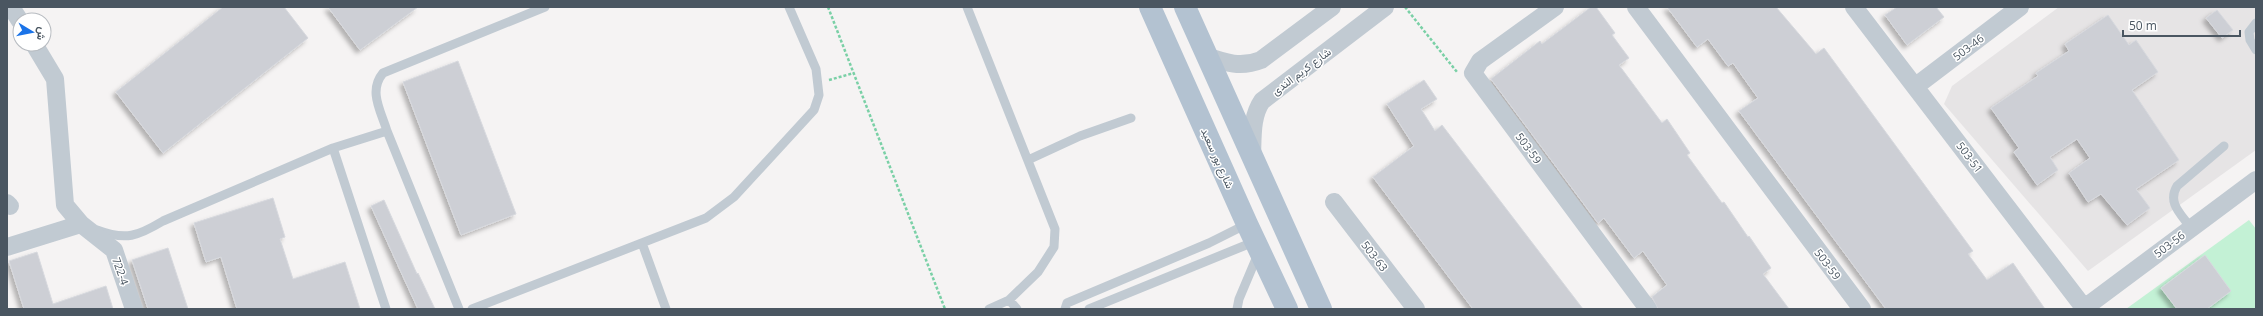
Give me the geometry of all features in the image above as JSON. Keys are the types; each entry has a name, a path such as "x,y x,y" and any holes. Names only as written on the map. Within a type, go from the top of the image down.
{"main road":[{"name":"شارع بور سعيد","path":"1150,7 1287,309"},
{"path":"1184,7 1322,309"}],"street":[{"path":"1206,56 1237,65 1255,62 1332,7"},
{"name":"شارع كريم الندى","path":"1252,156 1254,118 1256,110 1262,101 1385,7"},
{"path":"1473,73 1480,61 1555,7"},
{"name":"503-59","path":"1636,7 1862,309"},
{"name":"503-51","path":"1854,7 1916,86 2084,309"},
{"name":"503-46","path":"1916,86 2020,7"},
{"name":"722-4","path":"39,52 55,79 65,205 81,224 114,250 134,309"},
{"name":"503-59","path":"1473,73 1648,309"},
{"name":"503-56","path":"2084,309 2256,180"},
{"name":"503-63","path":"1334,202 1416,309"},
{"path":"7,247 81,224"}],"lane":[{"path":"460,309 387,131 374,92 377,80 383,73 545,7"},
{"path":"472,309 706,218 734,197 814,110 819,95 816,69 789,7"},
{"path":"967,7 1055,229 1054,247 1038,272 1010,300 989,309"},
{"path":"2256,23 2249,32 2250,40 2256,50"},
{"path":"1028,160 1080,136 1131,118"},
{"path":"81,224 115,237 142,234 163,221 333,148 387,131"},
{"path":"2191,228 2172,201 2173,192 2177,186 2224,146"},
{"path":"333,148 386,309"},
{"path":"1065,309 1068,303 1209,243 1254,238"},
{"path":"1089,309 1215,258 1254,238"},
{"path":"1237,309 1254,238"},
{"path":"642,243 666,309"},
{"path":"1209,243 1215,258"},
{"path":"1010,300 1017,309"}],"path":[{"path":"828,7 945,309"},
{"path":"1405,7 1455,72 1463,74 1473,73"},
{"path":"818,83 854,73"}],"shaded area":[{"path":"2059,7 2256,7 2256,150 2088,271 1944,104 1952,86"}],"green space":[{"path":"2249,220 2256,229 2256,309 2126,309"}],"building":[{"path":"223,7 284,7 308,38 163,153 116,92"},
{"path":"328,7 418,7 360,50"},
{"path":"1591,7 1596,7 1615,33 1612,35 1629,58 1619,65 1662,123 1667,119 1690,153 1687,155 1722,203 1724,202 1748,237 1749,236 1771,268 1763,274 1789,309 1658,309 1652,297 1667,285 1643,251 1634,258 1604,218 1598,223 1491,79 1540,41 1542,44"},
{"path":"1667,7 1776,7 1816,54 1824,48 1973,251 1968,254 1987,280 2013,263 2045,309 1886,309 1739,111 1758,98 1733,63 1728,66 1708,39 1697,47"},
{"path":"1897,7 1936,7 1944,17 1907,45 1885,15"},
{"path":"2217,10 2233,30 2222,38 2206,18"},
{"path":"2108,15 2129,45 2136,40 2158,72 2132,90 2179,160 2136,189 2150,208 2127,225 2101,194 2088,202 2069,173 2090,158 2077,139 2050,157 2058,170 2037,185 2014,152 2019,148 1991,108 2038,76 2036,73 2069,51 2065,44"},
{"path":"458,61 516,214 461,235 403,82"},
{"path":"1424,80 1437,99 1421,109 1435,131 1442,125 1583,309 1473,309 1373,177 1414,146 1387,104"},
{"path":"273,198 285,237 280,239 293,279 345,262 360,309 237,309 221,257 206,262 194,223"},
{"path":"384,200 417,274 418,273 435,309 418,309 371,206"},
{"path":"168,248 188,309 148,309 132,260"},
{"path":"37,252 53,304 106,286 113,309 24,309 9,261"},
{"path":"2205,255 2231,291 2207,309 2177,309 2161,288"}]}
